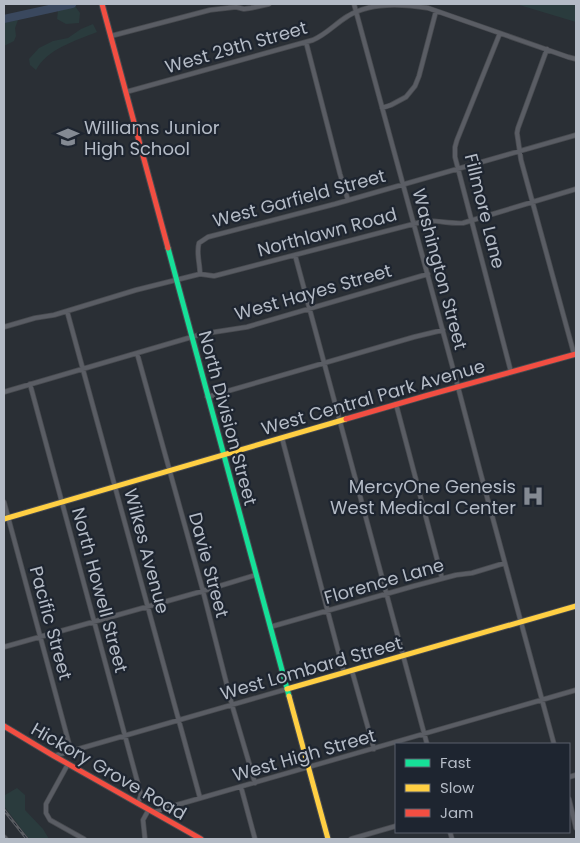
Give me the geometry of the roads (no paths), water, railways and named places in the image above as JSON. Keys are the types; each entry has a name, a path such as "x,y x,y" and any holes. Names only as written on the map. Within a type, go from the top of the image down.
{"main road":[{"name":"North Division Street","path":"102,4 328,839"},
{"name":"West Central Park Avenue","path":"6,518 396,404 575,354"},
{"name":"West Lombard Street","path":"287,689 576,606"},
{"name":"Hickory Grove Road","path":"4,726 201,839"}],"street":[{"path":"110,36 210,10 236,7 244,9 269,4"},
{"name":"Washington Street","path":"354,4 554,743"},
{"name":"West 29th Street","path":"126,92 321,37 349,15 376,6 414,5 436,10 576,59"},
{"path":"382,108 406,97 415,86 436,10"},
{"name":"Fillmore Lane","path":"500,33 457,140 455,157 512,372"},
{"path":"306,42 348,200"},
{"path":"546,49 517,133 521,160 575,354"},
{"name":"West Garfield Street","path":"200,274 197,249 199,242 208,237 348,200 576,135"},
{"name":"Northlawn Road","path":"200,274 214,276 431,220 455,224 576,189"},
{"path":"295,255 427,743"},
{"path":"4,327 200,274"},
{"name":"West Hayes Street","path":"4,392 216,331 247,326 428,274"},
{"name":"Wilkes Avenue","path":"67,311 200,798"},
{"path":"207,397 443,330"},
{"name":"Davie Street","path":"137,353 203,591 232,705 255,783"},
{"name":"North Howell Street","path":"30,384 141,795 138,803"},
{"path":"396,404 442,578"},
{"path":"282,438 329,610 344,673"},
{"name":"Pacific Street","path":"4,502 6,518 71,751"},
{"name":"Florence Lane","path":"270,627 442,578 505,564"},
{"path":"4,648 256,575"},
{"path":"352,671 374,749"},
{"name":"West Lombard Street","path":"54,756 287,689"},
{"name":"West High Street","path":"152,811 576,690"},
{"path":"68,764 46,804 46,813 50,820 84,839"},
{"path":"241,787 255,839"},
{"path":"570,803 576,828"},
{"path":"145,839 143,820 152,811"},
{"path":"352,839 395,826"}],"waterway":[{"path":"4,19 72,4"}],"railway":[{"path":"4,810 27,839"}],"place":[{"name":"Williams Junior High School","path":"68,137"},
{"name":"MercyOne Genesis West Medical Center","path":"533,496"}]}
